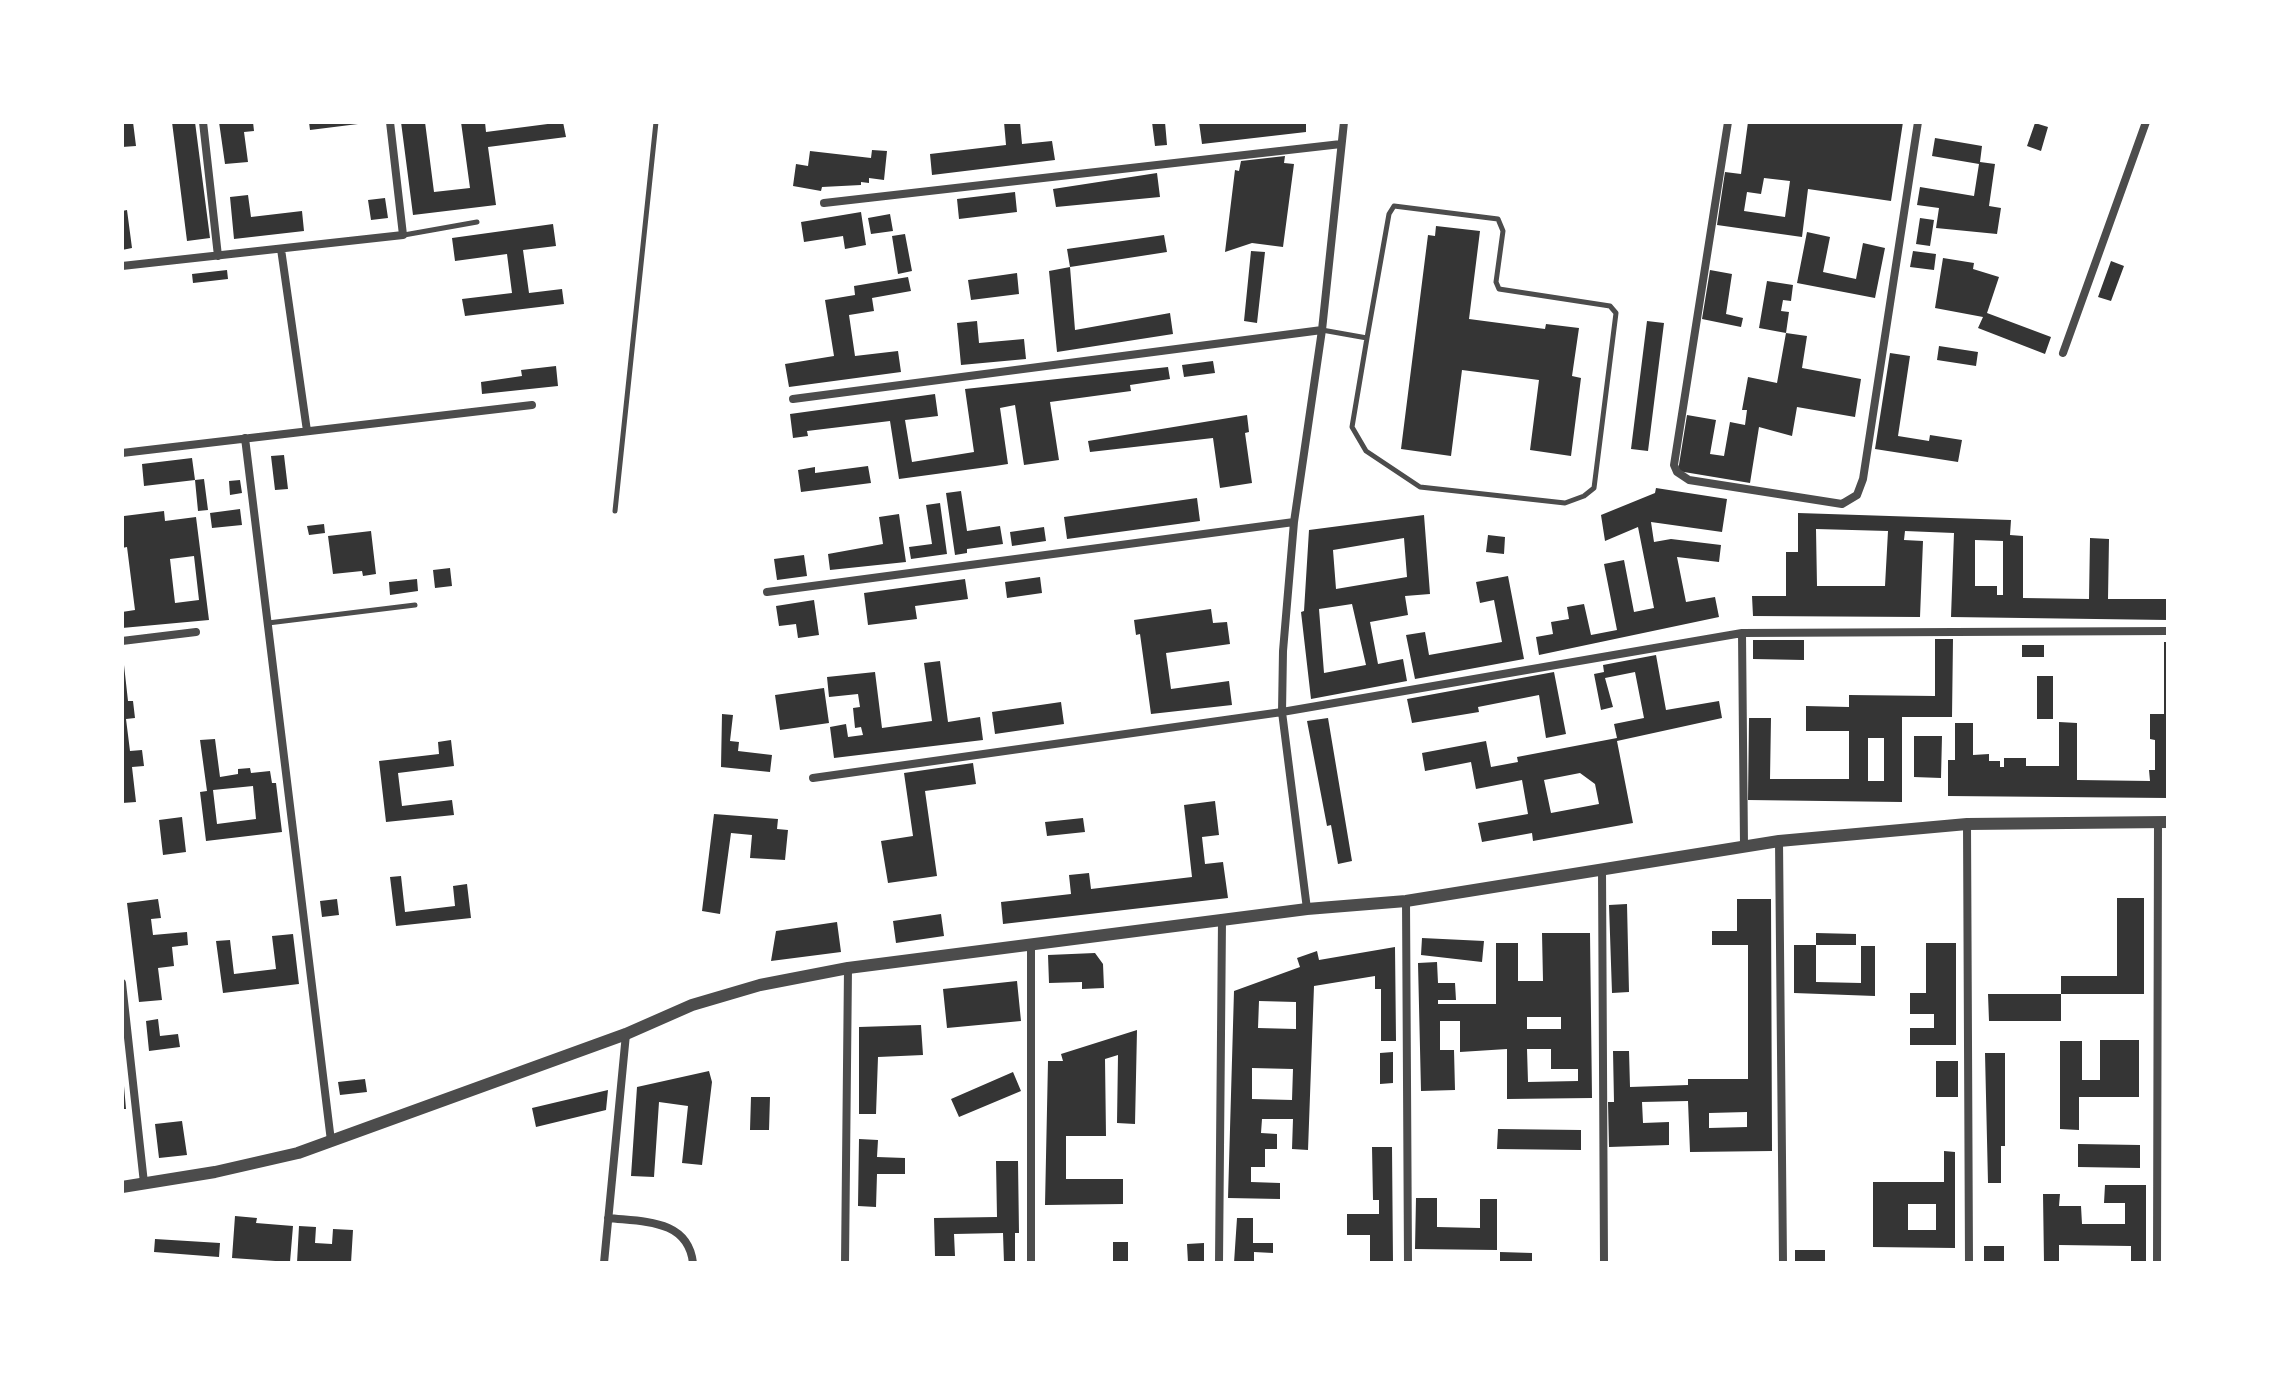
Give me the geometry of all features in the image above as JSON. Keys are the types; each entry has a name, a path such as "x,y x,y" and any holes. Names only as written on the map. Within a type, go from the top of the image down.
{"street":[{"path":"203,122 218,256"},
{"path":"122,266 403,235 390,122"},
{"path":"1307,909 1282,712 1283,651 1294,522 1322,330 1344,122"},
{"path":"1728,122 1674,465 1677,472 1689,480 1842,504 1857,495 1863,479 1918,122"},
{"path":"2063,353 2146,122"},
{"path":"824,203 1341,144"},
{"path":"281,249 307,431"},
{"path":"793,399 1322,330"},
{"path":"122,453 532,405"},
{"path":"245,438 331,1141"},
{"path":"767,592 1294,522"},
{"path":"813,778 1282,712 1742,633 2168,631"},
{"path":"122,641 196,632"},
{"path":"1742,633 1744,846"},
{"path":"122,1187 215,1172 298,1153 626,1034 692,1005 760,985 848,968 1307,909 1406,901 1779,841 1967,824 2163,822 2157,1263"},
{"path":"1967,824 1969,1263"},
{"path":"1779,841 1783,1263"},
{"path":"1602,870 1604,1263"},
{"path":"1406,901 1408,1263"},
{"path":"1219,1263 1222,920"},
{"path":"1031,944 1031,1263"},
{"path":"845,1263 848,968"},
{"path":"122,983 144,1183"},
{"path":"604,1263 626,1034"},
{"path":"608,1218 666,1225 677,1231 691,1247 693,1263"}],"lane":[{"path":"615,511 656,122"},
{"path":"1400,204 1498,219 1503,231 1496,282 1499,289 1610,306 1616,313 1594,488 1584,496 1565,503 1420,487 1366,451 1355,438 1352,427 1367,338 1390,209 1400,204"},
{"path":"403,235 477,222"},
{"path":"1322,330 1367,338"},
{"path":"267,623 415,605"}],"building":[{"path":"122,122 133,122 136,146 122,147"},
{"path":"172,122 195,122 210,238 187,241"},
{"path":"219,122 253,122 254,131 244,132 248,162 225,164"},
{"path":"309,122 358,122 358,124 310,130"},
{"path":"401,122 425,122 434,192 470,188 461,122 485,122 486,132 563,122 566,137 488,147 496,205 413,215"},
{"path":"1004,122 1020,122 1022,144 1052,141 1055,160 932,175 930,154 1006,145"},
{"path":"1152,122 1165,122 1167,145 1155,146"},
{"path":"1199,122 1306,122 1306,132 1202,144"},
{"path":"1748,122 1903,122 1891,201 1808,189 1802,237 1717,225 1725,172 1741,174","holes":["1764,178 1790,181 1785,217 1744,211 1747,192 1761,194"]},
{"path":"2035,123 2048,127 2041,151 2027,146"},
{"path":"1935,138 1982,146 1980,162 1995,164 1989,206 2001,208 1997,234 1936,228 1939,208 1917,205 1920,187 1974,196 1979,164 1932,156"},
{"path":"872,150 887,151 884,180 869,178 869,183 822,187 821,191 793,186 796,164 808,166 810,151 871,158"},
{"path":"1285,156 1284,163 1294,164 1283,247 1252,243 1225,252 1235,170 1239,171 1241,161"},
{"path":"1157,173 1160,197 1056,207 1053,189"},
{"path":"1015,192 1017,212 959,219 957,199"},
{"path":"248,195 251,217 302,211 304,231 234,239 230,197"},
{"path":"385,198 388,218 371,220 368,200"},
{"path":"127,210 132,248 122,250 122,211"},
{"path":"861,212 866,245 845,249 843,236 804,242 801,222"},
{"path":"890,214 893,231 871,234 868,218"},
{"path":"1920,218 1934,220 1930,246 1916,244"},
{"path":"553,224 556,246 523,250 529,293 562,289 564,304 465,316 462,299 512,293 507,254 455,261 452,238"},
{"path":"1436,226 1480,231 1469,319 1545,329 1546,324 1579,328 1572,376 1581,378 1571,456 1530,450 1539,380 1462,370 1451,456 1401,449 1428,235 1435,236"},
{"path":"1807,232 1830,237 1823,272 1856,279 1863,243 1885,248 1875,298 1797,283"},
{"path":"905,234 912,271 898,274 892,236"},
{"path":"1164,235 1167,252 1070,267 1067,249"},
{"path":"1251,251 1265,252 1257,323 1244,321"},
{"path":"1913,251 1936,254 1934,270 1910,267"},
{"path":"1943,258 1974,263 1973,269 1999,277 1987,313 2051,337 2045,354 1978,328 1983,317 1935,308"},
{"path":"2111,261 2124,266 2111,301 2098,297"},
{"path":"1070,267 1075,330 1170,313 1173,334 1057,352 1049,271"},
{"path":"227,270 228,279 193,283 192,274"},
{"path":"1710,270 1732,274 1726,314 1743,318 1741,327 1702,319"},
{"path":"1017,273 1019,294 971,300 968,280"},
{"path":"908,277 911,291 872,298 874,311 849,315 855,356 898,351 901,372 789,387 785,364 834,356 825,300 855,295 854,286"},
{"path":"1767,281 1793,285 1791,301 1783,300 1781,311 1789,312 1786,333 1759,328"},
{"path":"977,321 979,343 1024,339 1026,359 961,365 957,323"},
{"path":"1647,321 1664,323 1648,451 1631,449"},
{"path":"1786,333 1807,336 1802,368 1861,379 1855,417 1797,407 1792,436 1759,427 1750,483 1678,471 1687,415 1716,420 1710,454 1724,456 1730,422 1745,425 1747,410 1742,410 1748,377 1777,383"},
{"path":"1939,346 1978,352 1976,366 1937,360"},
{"path":"1890,353 1910,356 1898,436 1929,441 1930,435 1962,440 1958,462 1875,449"},
{"path":"1213,361 1215,373 1184,377 1182,365"},
{"path":"556,366 558,386 482,394 481,382 522,376 521,370"},
{"path":"1168,367 1170,379 1130,385 1131,391 1050,402 1059,460 1024,465 1015,405 1000,408 1008,464 995,466 899,479 890,421 807,431 808,436 793,438 790,414 935,394 938,416 905,420 912,462 974,452 965,389"},
{"path":"1247,415 1249,432 1245,433 1252,483 1220,488 1213,438 1090,452 1088,441"},
{"path":"284,455 288,489 275,490 271,456"},
{"path":"192,458 195,480 144,486 142,464"},
{"path":"868,466 871,483 801,492 798,470 815,467 815,473"},
{"path":"204,479 208,510 198,511 195,480"},
{"path":"240,480 242,493 230,495 229,481"},
{"path":"1656,488 1727,499 1722,532 1651,522 1654,542 1671,539 1721,545 1719,562 1677,557 1686,602 1715,597 1719,617 1539,655 1536,637 1553,634 1551,622 1569,619 1567,607 1584,604 1591,635 1617,630 1604,564 1624,560 1634,612 1654,608 1638,527 1605,541 1601,515 1655,493"},
{"path":"961,491 967,531 1000,526 1003,544 967,549 967,553 955,555 946,493"},
{"path":"1197,498 1200,521 1067,539 1064,517"},
{"path":"940,503 947,554 911,559 909,547 932,544 926,505"},
{"path":"240,509 242,525 212,528 210,513"},
{"path":"164,511 165,521 196,517 209,620 122,628 122,612 135,610 127,547 122,548 124,516","holes":["194,556 199,600 175,603 170,559"]},
{"path":"1798,513 2011,520 2010,535 2023,536 2023,598 2089,599 2090,538 2109,539 2108,599 2168,599 2168,620 1951,617 1954,533 1905,531 1904,540 1923,541 1920,617 1753,616 1752,596 1786,596 1786,552 1798,552","holes":["1816,529 1888,531 1885,586 1817,586","1975,540 2003,541 2003,595 1997,595 1997,586 1975,586"]},
{"path":"899,514 906,562 830,570 828,554 883,544 879,517"},
{"path":"1424,515 1430,594 1405,596 1408,615 1370,622 1378,664 1403,659 1407,681 1311,699 1301,612 1304,611 1309,530","holes":["1404,538 1407,577 1336,589 1333,550","1352,604 1366,665 1324,673 1319,609"]},
{"path":"324,524 325,533 309,535 307,526"},
{"path":"1044,527 1046,541 1012,546 1010,532"},
{"path":"371,531 376,574 363,576 362,571 333,574 328,536"},
{"path":"1488,535 1505,537 1504,554 1486,552"},
{"path":"804,555 807,576 777,580 774,559"},
{"path":"450,568 452,586 435,588 433,570"},
{"path":"1508,576 1524,659 1415,679 1406,635 1425,632 1429,655 1502,642 1494,600 1480,603 1476,582"},
{"path":"1040,577 1042,593 1007,598 1005,582"},
{"path":"417,579 418,591 390,595 389,582"},
{"path":"965,579 968,599 915,606 917,619 868,625 864,593"},
{"path":"814,600 819,635 798,638 796,624 779,626 776,606"},
{"path":"1211,609 1213,623 1227,622 1230,644 1166,653 1171,689 1229,681 1232,705 1151,714 1140,634 1136,635 1134,620"},
{"path":"1935,639 1953,639 1952,717 1902,717 1902,802 1748,800 1749,718 1771,718 1770,779 1849,779 1849,731 1806,731 1806,706 1849,707 1849,695 1935,696","holes":["1868,738 1884,738 1884,781 1868,781"]},
{"path":"1753,640 1804,640 1804,660 1753,659"},
{"path":"2164,642 2168,642 2168,798 1948,796 1948,760 1955,760 1955,723 1973,723 1973,755 1989,754 1989,761 2000,761 2000,767 2004,767 2004,758 2026,758 2026,766 2059,766 2059,722 2077,723 2077,780 2150,781 2149,770 2155,770 2155,740 2150,739 2150,714 2164,714"},
{"path":"2022,645 2044,645 2044,657 2022,657"},
{"path":"1656,655 1666,710 1719,701 1722,718 1617,741 1633,823 1533,841 1532,833 1482,842 1478,823 1528,814 1522,780 1476,789 1471,762 1425,771 1422,753 1486,741 1491,767 1518,762 1517,757 1617,738 1614,724 1644,718 1635,672 1605,678 1613,707 1601,710 1594,674 1604,672 1603,665","holes":["1580,773 1595,784 1599,804 1551,813 1544,780"]},
{"path":"940,661 948,722 980,717 983,740 834,758 830,727 846,724 848,737 863,735 861,727 855,728 853,708 860,707 858,694 829,697 827,677 875,672 882,728 932,721 924,663"},
{"path":"124,665 128,701 133,701 135,718 126,719 130,751 142,750 144,766 132,767 136,802 122,803"},
{"path":"1554,672 1566,734 1546,738 1539,695 1478,707 1479,712 1412,723 1407,699"},
{"path":"2037,676 2053,676 2053,719 2037,719"},
{"path":"824,688 829,723 780,730 775,695"},
{"path":"1061,702 1064,724 995,734 992,712"},
{"path":"722,714 733,715 730,741 739,742 738,751 772,755 770,772 721,767"},
{"path":"1328,718 1352,861 1338,864 1331,825 1327,826 1307,721"},
{"path":"1914,736 1942,736 1941,778 1914,777"},
{"path":"215,739 220,777 238,774 238,769 250,768 251,773 270,771 272,783 276,783 282,832 206,841 200,792 207,791 200,740","holes":["253,786 256,819 217,824 213,790"]},
{"path":"451,740 454,766 398,773 402,806 452,800 454,815 386,822 379,761 439,754 438,742"},
{"path":"973,763 976,784 925,791 937,876 888,883 881,841 913,836 904,773"},
{"path":"1215,801 1219,835 1202,837 1205,864 1223,862 1228,898 1003,924 1001,902 1071,894 1069,875 1089,873 1091,889 1192,877 1184,805"},
{"path":"714,814 778,819 777,829 788,830 785,860 750,858 752,835 731,833 720,914 702,911"},
{"path":"182,817 186,852 163,855 159,820"},
{"path":"1083,818 1085,832 1047,836 1045,822"},
{"path":"401,876 405,912 455,906 453,886 467,884 471,918 396,926 390,877"},
{"path":"2117,898 2144,898 2144,994 2061,994 2061,976 2117,976"},
{"path":"158,899 161,918 151,919 153,935 187,932 188,945 172,947 174,966 158,968 162,1000 139,1002 127,903"},
{"path":"337,899 339,915 322,917 320,901"},
{"path":"1737,899 1771,899 1772,1151 1690,1152 1688,1101 1642,1102 1643,1123 1669,1122 1669,1145 1609,1147 1608,1102 1614,1102 1613,1051 1629,1051 1630,1087 1688,1085 1688,1079 1748,1079 1748,945 1712,945 1712,931 1737,931","holes":["1747,1112 1747,1127 1709,1128 1709,1113"]},
{"path":"1627,904 1629,992 1612,993 1609,905"},
{"path":"941,914 944,936 896,943 893,921"},
{"path":"837,922 841,952 771,961 776,931"},
{"path":"1542,933 1590,933 1592,1098 1507,1099 1507,1049 1460,1052 1460,1021 1440,1021 1440,1050 1454,1050 1455,1090 1421,1091 1418,963 1437,962 1438,983 1455,983 1456,1000 1438,1000 1438,1004 1496,1004 1496,943 1518,943 1518,981 1543,981","holes":["1527,1017 1561,1017 1561,1029 1527,1029","1527,1049 1551,1049 1551,1069 1578,1069 1578,1081 1528,1082"]},
{"path":"1816,933 1856,934 1856,945 1816,945"},
{"path":"293,934 299,984 223,993 216,941 230,940 234,974 276,969 272,936"},
{"path":"1422,938 1484,941 1482,962 1421,955"},
{"path":"1926,943 1956,943 1956,1045 1910,1045 1910,1028 1934,1028 1934,1014 1910,1014 1910,993 1926,993"},
{"path":"1794,945 1816,945 1816,982 1861,983 1861,946 1875,946 1875,996 1794,993"},
{"path":"1395,947 1396,1041 1381,1041 1381,989 1375,989 1375,976 1314,986 1308,1150 1292,1149 1293,1119 1262,1119 1261,1133 1277,1134 1277,1149 1265,1149 1265,1167 1251,1167 1251,1182 1280,1183 1280,1199 1228,1198 1234,991 1300,967 1297,958 1317,951 1319,960","holes":["1259,1001 1296,1002 1296,1029 1258,1028","1252,1068 1293,1069 1292,1100 1252,1099"]},
{"path":"1095,953 1103,964 1104,988 1082,989 1082,982 1049,983 1048,955"},
{"path":"1017,981 1021,1021 947,1028 943,989"},
{"path":"1988,994 2061,994 2061,1021 1989,1021"},
{"path":"158,1019 160,1036 178,1034 180,1047 149,1051 146,1021"},
{"path":"921,1025 923,1055 878,1057 876,1114 859,1114 859,1027"},
{"path":"1137,1030 1135,1124 1117,1123 1118,1055 1105,1059 1106,1136 1066,1136 1066,1179 1123,1179 1123,1204 1045,1205 1048,1061 1063,1061 1061,1054"},
{"path":"2100,1040 2139,1040 2139,1097 2079,1097 2079,1130 2060,1129 2060,1041 2082,1041 2082,1080 2100,1080"},
{"path":"1393,1052 1393,1083 1380,1084 1380,1053"},
{"path":"1985,1053 2005,1053 2005,1146 2001,1146 2001,1183 1988,1183"},
{"path":"1936,1061 1958,1061 1958,1097 1936,1097"},
{"path":"709,1071 712,1082 702,1165 682,1163 688,1106 659,1102 654,1177 631,1176 637,1087"},
{"path":"1013,1072 1021,1091 959,1117 951,1099"},
{"path":"365,1079 367,1092 340,1095 338,1082"},
{"path":"122,1087 126,1109 122,1109"},
{"path":"608,1090 606,1110 536,1127 532,1108"},
{"path":"751,1097 770,1097 769,1130 750,1130"},
{"path":"182,1121 187,1155 159,1158 155,1124"},
{"path":"1498,1129 1581,1130 1581,1150 1497,1149"},
{"path":"859,1139 878,1140 877,1157 905,1158 905,1174 877,1174 876,1207 858,1206"},
{"path":"2078,1144 2140,1145 2140,1168 2078,1167"},
{"path":"1372,1147 1392,1147 1393,1263 1370,1263 1370,1235 1347,1235 1347,1214 1379,1214 1379,1200 1373,1200"},
{"path":"1944,1151 1955,1152 1955,1248 1873,1247 1873,1182 1944,1182","holes":["1908,1204 1936,1204 1936,1230 1908,1230"]},
{"path":"996,1161 1018,1161 1019,1233 1015,1233 1015,1263 1004,1263 1003,1233 954,1234 955,1256 935,1256 934,1218 997,1217"},
{"path":"2105,1185 2146,1185 2146,1263 2131,1263 2131,1246 2059,1245 2059,1263 2044,1263 2043,1194 2060,1194 2059,1206 2081,1206 2082,1224 2125,1224 2125,1203 2104,1203"},
{"path":"1416,1198 1437,1198 1437,1227 1480,1228 1480,1199 1497,1199 1497,1250 1415,1249"},
{"path":"235,1216 257,1218 256,1223 293,1226 290,1262 232,1258"},
{"path":"1237,1218 1253,1218 1253,1243 1273,1243 1273,1253 1254,1252 1254,1263 1234,1263"},
{"path":"299,1226 316,1227 315,1243 332,1244 333,1229 353,1230 351,1263 297,1263"},
{"path":"155,1239 220,1243 219,1257 154,1252"},
{"path":"1113,1242 1128,1242 1128,1263 1113,1263"},
{"path":"1204,1243 1204,1263 1188,1263 1187,1244"},
{"path":"1984,1246 2004,1246 2004,1263 1984,1263"},
{"path":"1795,1250 1825,1250 1825,1263 1795,1263"},
{"path":"1500,1252 1532,1253 1532,1263 1500,1263"}]}
